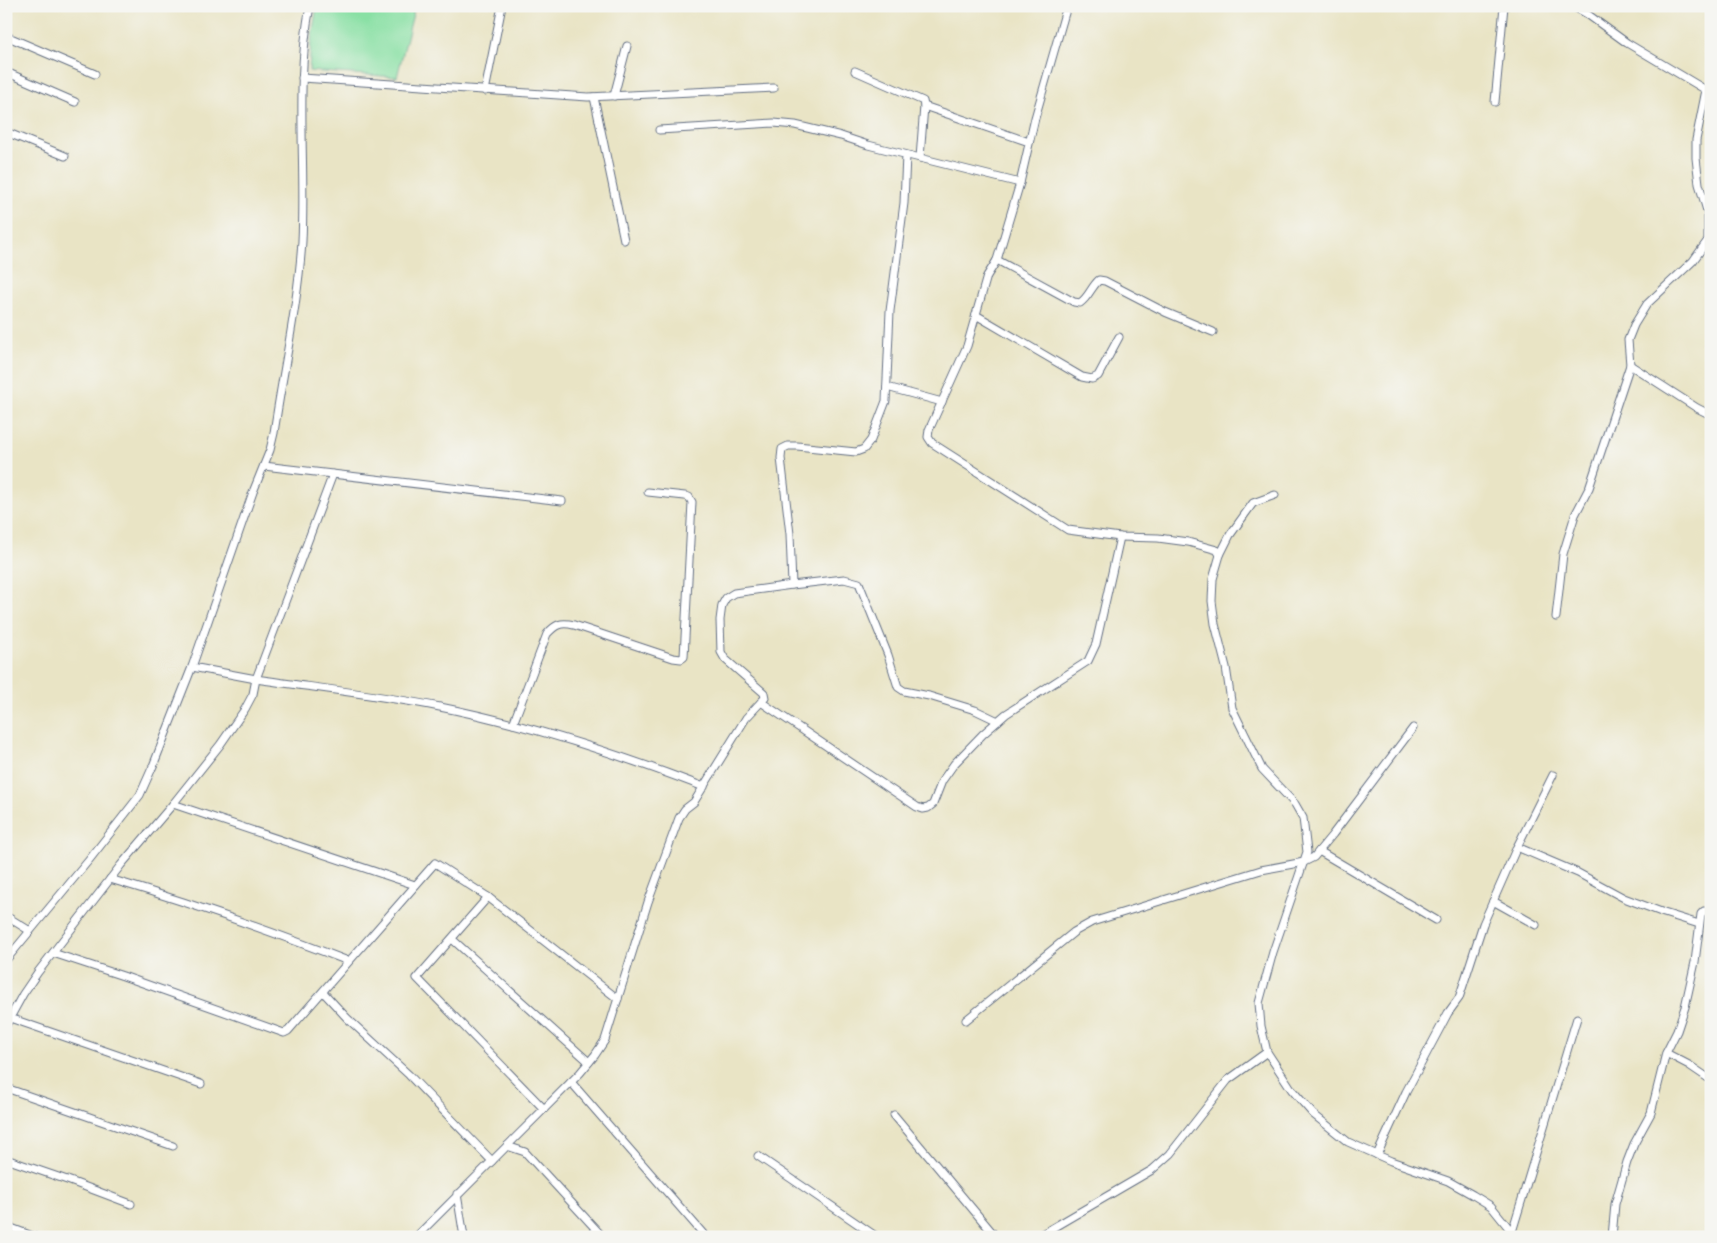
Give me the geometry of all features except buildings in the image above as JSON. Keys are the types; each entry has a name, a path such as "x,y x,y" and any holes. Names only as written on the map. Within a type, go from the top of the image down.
{"street":[{"path":"6,960 90,860 140,795 192,667 250,501 270,450 300,269 303,212 302,78 310,6"},
{"path":"485,91 502,6"},
{"path":"1067,6 1034,118 1020,183 997,260 987,276 967,346 929,430 928,437 932,443 1068,530 1120,538 1158,538 1188,542 1217,550 1220,555"},
{"path":"1495,102 1504,6"},
{"path":"1556,617 1563,554 1572,523 1589,488 1630,365 1628,340 1634,324 1647,304 1693,261 1708,240 1708,214 1700,184 1696,158 1696,140 1708,91 1627,43 1574,6"},
{"path":"6,36 95,74"},
{"path":"614,96 627,46"},
{"path":"856,71 923,101 920,158"},
{"path":"6,72 75,102"},
{"path":"302,78 594,97 774,88"},
{"path":"594,97 624,240"},
{"path":"924,106 1029,142"},
{"path":"658,130 774,123 795,125 1020,183"},
{"path":"6,132 65,156"},
{"path":"792,585 790,534 781,458 782,449 788,446 797,446 856,452 864,449 871,440 886,402 890,311 904,203 906,154"},
{"path":"997,260 1074,302 1080,303 1086,299 1099,280 1105,281 1165,312 1213,332"},
{"path":"976,315 1082,377 1092,379 1098,376 1120,336"},
{"path":"1630,365 1711,415"},
{"path":"887,387 942,402"},
{"path":"264,466 439,485 562,501"},
{"path":"6,1026 23,994 53,953 110,878 174,804 245,710 254,694 256,679 333,474"},
{"path":"513,724 547,634 558,624 574,625 673,658 681,659 684,657 692,502 686,496 648,492"},
{"path":"1275,495 1253,503 1230,535 1220,555 1213,578 1212,602 1215,624 1226,667 1232,708 1262,769 1295,804 1303,818 1307,852 1273,952 1259,1003 1261,1026 1267,1052 1292,1090 1313,1114 1348,1142 1377,1155 1448,1181 1473,1194 1491,1206 1514,1234"},
{"path":"761,702 917,806 923,809 928,808 933,804 942,782 954,764 983,734 1006,714 1088,661 1096,644 1120,538"},
{"path":"416,1237 571,1082 605,1040 648,902 679,818 685,809 694,802 746,718 765,698 764,693 725,659 721,652 720,620 722,605 726,598 734,593 844,579 860,583 888,655 898,687 904,691 929,696 976,710 998,721"},
{"path":"192,667 256,679 442,707 513,724 610,753 704,787"},
{"path":"966,1020 1074,932 1092,922 1261,870 1304,862 1314,857 1334,834 1413,728"},
{"path":"1377,1155 1406,1092 1448,1013 1459,998 1483,924 1517,847 1554,775"},
{"path":"174,804 415,885"},
{"path":"1517,847 1578,873 1624,898 1699,924"},
{"path":"1319,851 1436,920"},
{"path":"53,953 141,982 279,1033 284,1033 288,1031 323,992 435,863 488,897 618,1000"},
{"path":"110,878 160,893 278,934 348,962"},
{"path":"488,897 417,978 544,1109"},
{"path":"1493,901 1536,925"},
{"path":"1612,1237 1615,1204 1627,1162 1634,1144 1651,1113 1666,1053 1677,1032 1685,1007 1695,962 1700,914 1704,911 1711,912"},
{"path":"6,916 30,931"},
{"path":"452,939 589,1062"},
{"path":"323,992 347,1018 409,1075 492,1161"},
{"path":"10,1018 200,1084"},
{"path":"1514,1234 1577,1018"},
{"path":"1037,1237 1152,1170 1170,1154 1228,1080 1267,1052"},
{"path":"1666,1053 1689,1065 1711,1080"},
{"path":"571,1082 706,1237"},
{"path":"6,1088 173,1146"},
{"path":"894,1115 996,1237"},
{"path":"507,1146 525,1152 603,1237"},
{"path":"758,1156 877,1237"},
{"path":"6,1159 131,1204"},
{"path":"457,1194 464,1237"},
{"path":"6,1226 35,1237"}],"green space":[{"path":"317,6 415,6 397,77 309,71 311,41"}]}
